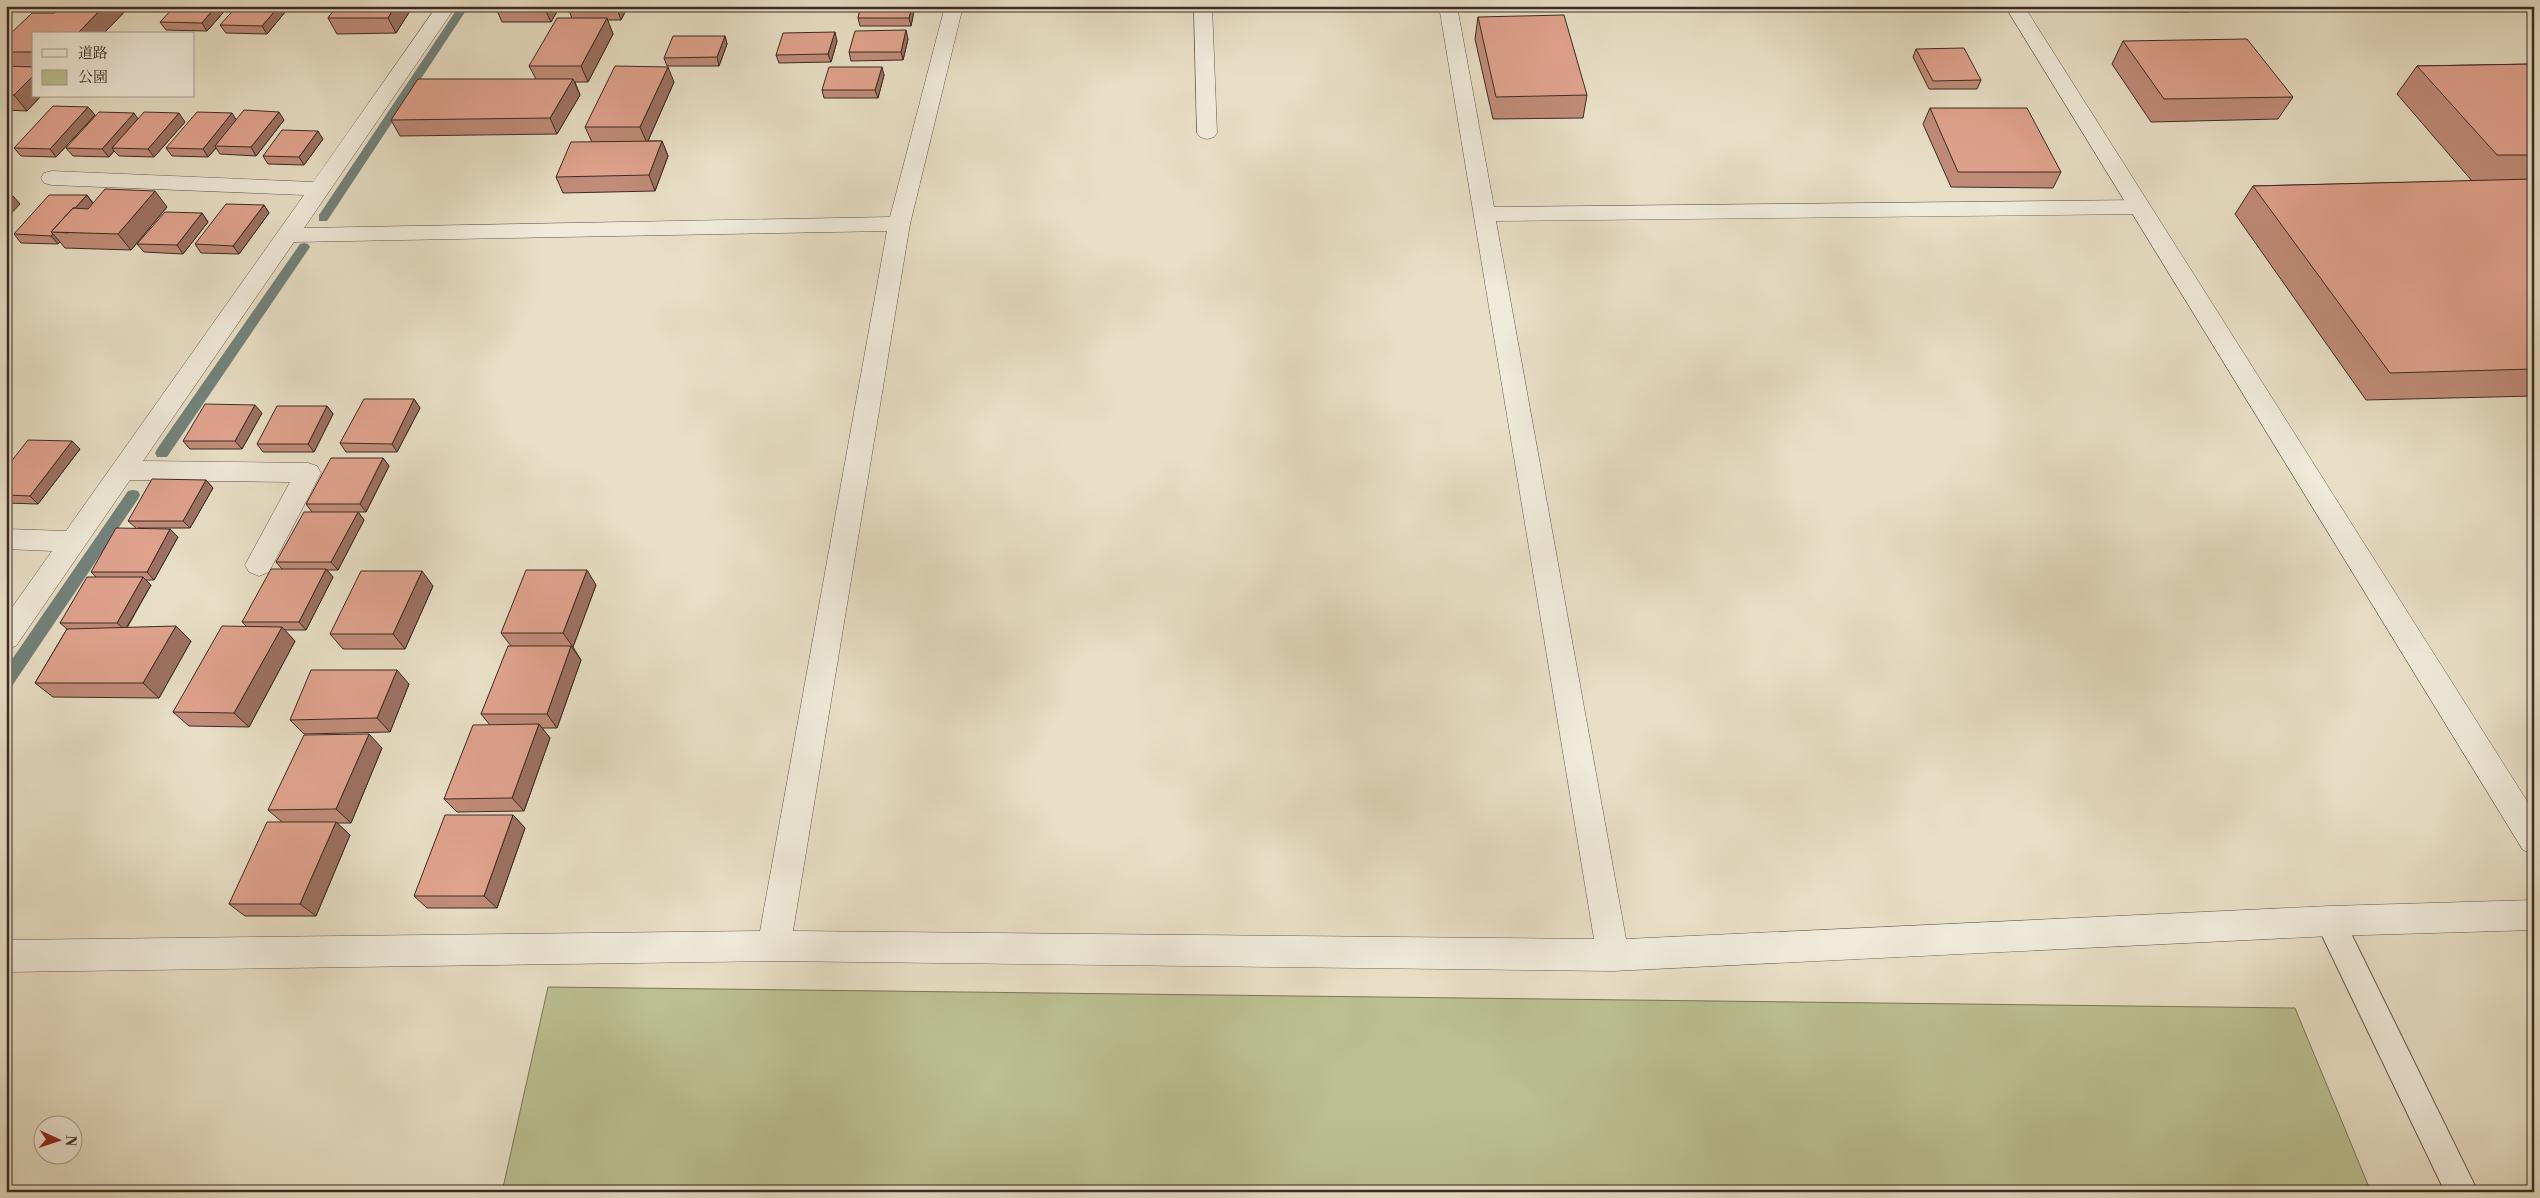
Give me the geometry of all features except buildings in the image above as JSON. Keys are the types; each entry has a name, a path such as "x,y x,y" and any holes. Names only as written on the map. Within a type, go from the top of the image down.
{"street":[{"path":"6,638 446,6"},
{"path":"774,946 899,224 954,6"},
{"path":"1203,6 1207,133"},
{"path":"1448,6 1613,955"},
{"path":"2014,6 2534,840"},
{"path":"52,178 320,189"},
{"path":"1484,214 2139,207"},
{"path":"288,235 899,224"},
{"path":"124,470 308,473 259,565"},
{"path":"6,539 73,542"},
{"path":"6,956 774,946 1613,955 2330,921 2534,915"}],"lane":[{"path":"2330,921 2462,1192"}],"green space":[{"path":"548,987 2295,1008 2371,1192 502,1192"}],"waterway":[{"path":"323,218 464,6"},
{"path":"162,453 304,247"},
{"path":"6,681 133,495"}]}
